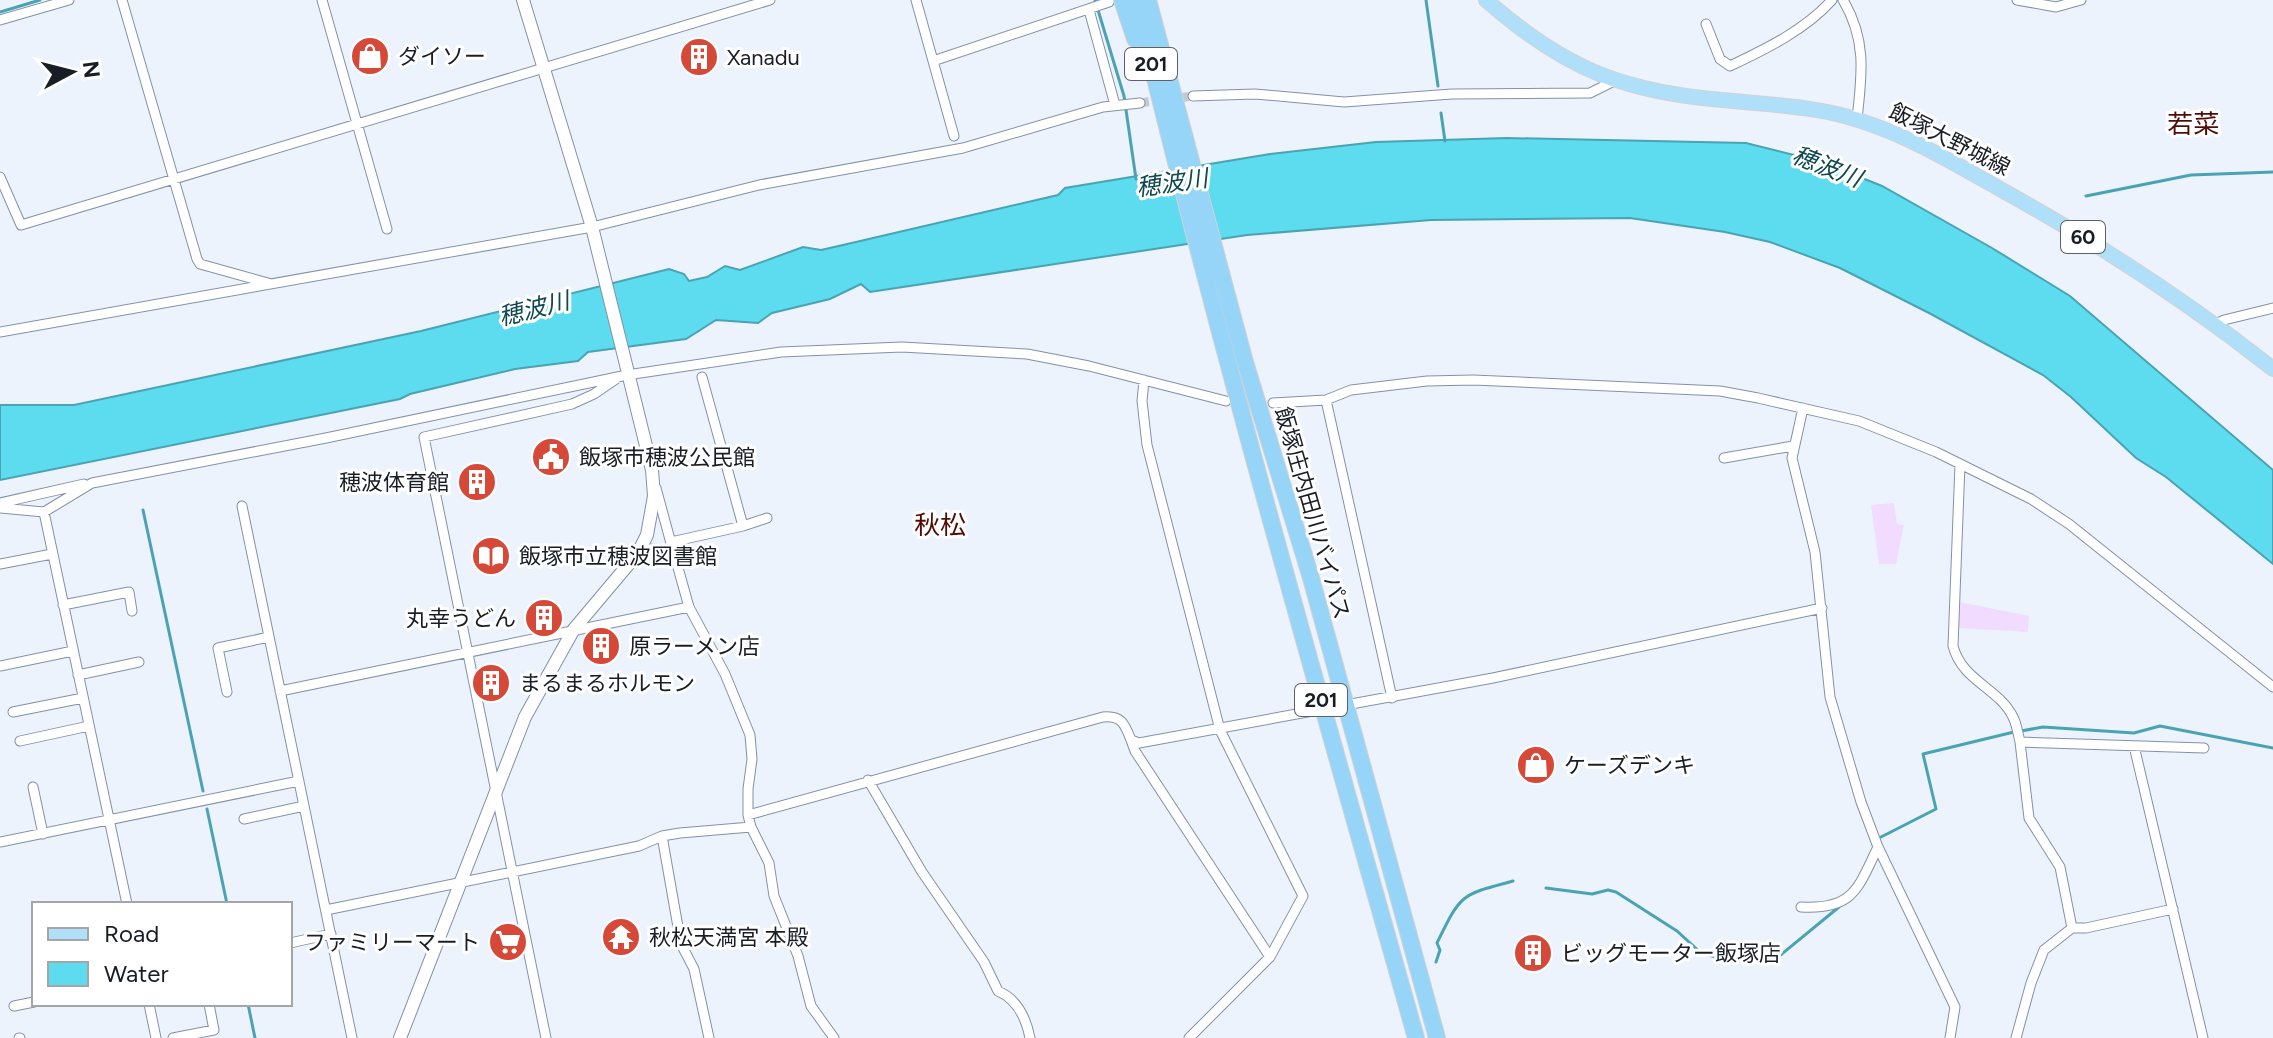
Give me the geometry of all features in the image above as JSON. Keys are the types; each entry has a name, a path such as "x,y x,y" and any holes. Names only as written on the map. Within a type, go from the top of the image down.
{"highway":[{"name":"飯塚庄内田川バイパス","path":"1136,0 1237,361 1324,711 1416,1038"},
{"name":"飯塚庄内田川バイパス","path":"1148,0 1173,125"},
{"path":"1103,5 1173,125"},
{"name":"飯塚庄内田川バイパス","path":"1237,361 1311,578 1437,1038"}],"main road":[{"name":"飯塚大野城線","path":"1486,0 1523,32 1568,60 1614,81 1691,98 1808,108 1857,119 1925,147 2115,256 2216,324 2273,369"}],"street":[{"path":"0,20 69,0"},
{"path":"122,0 197,259 200,264 271,283"},
{"path":"322,0 387,229"},
{"path":"523,0 592,227 624,374 689,607 725,674 750,735 752,759 748,815 751,827 769,863 774,896 798,956 811,1006 834,1038"},
{"path":"0,177 21,225 770,0"},
{"path":"916,0 954,136"},
{"path":"1706,24 1720,59 1730,66 1766,49 1804,24 1832,0"},
{"path":"1843,0 1853,21 1862,54 1857,119"},
{"path":"2017,0 2056,7 2081,0"},
{"path":"933,61 1103,5 1122,104"},
{"path":"1193,96 1255,94 1344,102 1452,94 1590,93 1614,81"},
{"path":"0,332 592,227 759,185 963,148 1122,104 1140,103"},
{"path":"2216,324 2273,308"},
{"path":"0,505 92,483 356,432 624,374 781,352 902,347 1027,354 1226,401"},
{"path":"546,1038 424,437 572,404 624,374"},
{"path":"702,377 743,526"},
{"path":"1144,380 1142,401 1147,445 1220,730 1303,896 1270,957 1189,1038"},
{"path":"1273,403 1326,400 1351,390 1427,381 1473,380 1720,391 1859,421 1960,464 2031,499 2069,524 2273,687"},
{"path":"1326,400 1392,698"},
{"path":"1803,408 1793,446 1794,471 1815,552 1830,697 1861,802 1878,847 1955,1007 1950,1038"},
{"path":"1724,458 1793,446"},
{"path":"1960,464 1953,646 1956,658 1966,671 2014,719 2020,742 2029,818 2060,867 2072,928"},
{"path":"400,1038 525,717 574,629 638,553 651,521 654,496 652,470"},
{"path":"0,505 44,512 92,483"},
{"path":"242,506 352,1038"},
{"path":"44,512 127,902"},
{"path":"638,553 767,518"},
{"path":"0,564 52,554"},
{"path":"63,605 129,592 132,611"},
{"path":"280,691 689,607"},
{"path":"1131,740 1139,743 1324,711 1822,608"},
{"path":"227,692 218,648 269,637"},
{"path":"0,666 73,651"},
{"path":"78,675 139,662"},
{"path":"13,712 83,698"},
{"path":"748,815 1103,717 1118,717 1123,721 1135,751 1270,957"},
{"path":"20,741 89,726"},
{"path":"2020,742 2204,748"},
{"path":"2134,746 2203,1038"},
{"path":"868,780 922,872 984,962 998,991 1010,995 1026,1021 1030,1038"},
{"path":"0,842 299,781"},
{"path":"33,787 43,834"},
{"path":"244,819 304,806"},
{"path":"326,910 639,846 662,836 751,827"},
{"path":"662,836 681,944 694,969 709,1038"},
{"path":"1801,907 1833,906 1855,892 1863,882 1878,847"},
{"path":"2016,1038 2044,950 2072,928 2086,928 2173,909"},
{"path":"292,943 331,934"},
{"path":"14,1006 32,1002"},
{"path":"149,1006 156,1038"},
{"path":"173,1038 214,1030 209,1006"}],"shaded area":[{"path":"1894,503 1897,524 1904,525 1896,564 1879,564 1871,505"},
{"path":"1959,602 2029,616 2028,632 1958,628"}],"water":[{"name":"穂波川","path":"1507,138 1746,143 1822,162 1882,186 2070,296 2273,470 2273,564 2166,477 2136,458 2043,375 1929,313 1840,268 1770,242 1630,218 1431,220 1247,235 870,292 861,284 830,299 772,313 758,323 716,320 686,339 588,352 578,361 515,369 400,399 0,480 0,405 74,405 421,331 669,269 684,274 689,281 707,277 725,266 740,270 803,247 821,250 1058,195 1065,188 1270,154 1376,142"}],"waterway":[{"path":"0,12 40,0"},
{"name":"穂波川","path":"1095,0 1124,96 1136,179"},
{"path":"1426,0 1438,86"},
{"path":"1441,113 1445,141"},
{"path":"2086,196 2191,175 2273,172"},
{"path":"143,510 203,791"},
{"path":"2021,731 2043,727 2134,733 2160,726 2273,748"},
{"path":"1881,837 1936,809 1923,754 2014,732"},
{"path":"207,809 227,902"},
{"path":"1436,962 1440,950 1437,943 1464,899 1513,881"},
{"path":"1546,888 1592,894 1608,890 1616,892 1677,931 1701,953 1727,960 1768,962 1777,958 1839,907"},
{"path":"248,1006 255,1038"}],"tunnel":[{"path":"1140,103 1193,96"}],"place":[{"name":"ダイソー","path":"370,56"},
{"name":"Xanadu","path":"699,57"},
{"name":"飯塚市穂波公民館","path":"551,457"},
{"name":"穂波体育館","path":"477,482"},
{"name":"飯塚市立穂波図書館","path":"491,556"},
{"name":"丸幸うどん","path":"544,618"},
{"name":"原ラーメン店","path":"601,646"},
{"name":"まるまるホルモン","path":"491,683"},
{"name":"ケーズデンキ","path":"1536,765"},
{"name":"秋松天満宮 本殿","path":"621,937"},
{"name":"ファミリーマート","path":"508,942"},
{"name":"ビッグモーター飯塚店","path":"1533,953"}],"district":[{"name":"若菜","path":"2193,124"},
{"name":"秋松","path":"940,525"}]}
